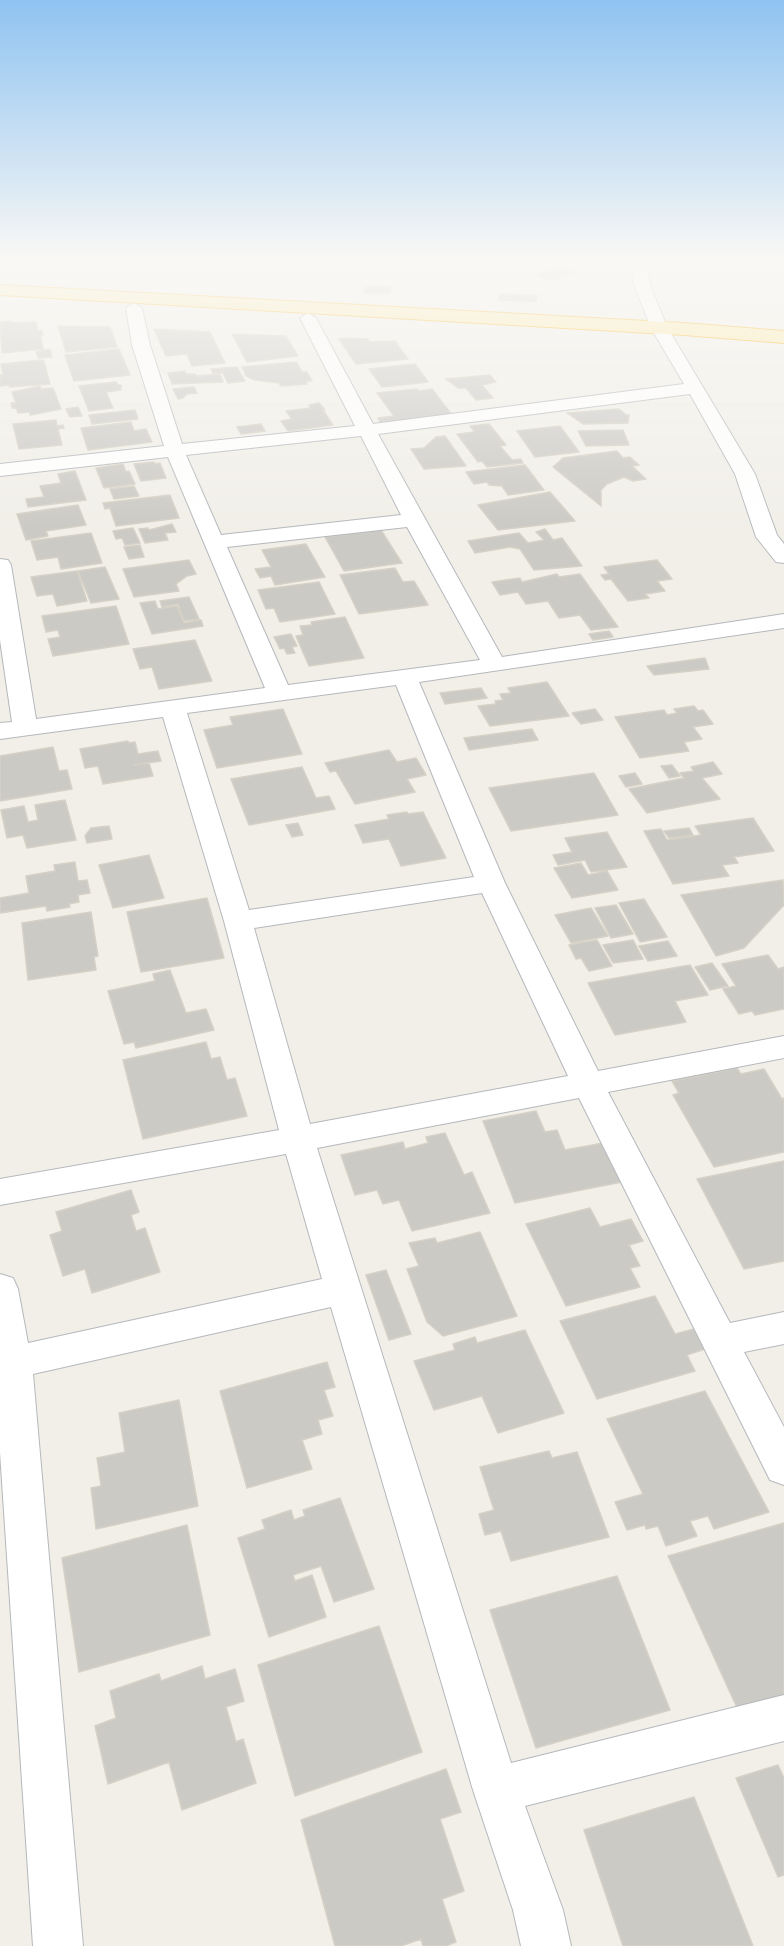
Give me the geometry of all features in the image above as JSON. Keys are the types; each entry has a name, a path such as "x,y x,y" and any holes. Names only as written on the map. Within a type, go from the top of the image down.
{"street":[{"path":"142,348 175,452 279,693"},
{"path":"323,348 414,520 495,664"},
{"path":"671,348 745,474 767,537 784,557"},
{"path":"0,470 366,430 695,388"},
{"path":"215,542 414,520"},
{"path":"0,565 25,728"},
{"path":"0,731 495,664 784,621"},
{"path":"404,675 491,882 588,1084 784,1467"},
{"path":"174,708 238,921 297,1139 496,1790 538,1910 546,1946"},
{"path":"238,921 491,882"},
{"path":"0,1192 297,1139 784,1047"},
{"path":"0,1289 13,1362 58,1946"},
{"path":"13,1362 343,1289"},
{"path":"720,1341 784,1328"},
{"path":"496,1790 784,1718"}],"building":[{"path":"2,348 43,349 2,353"},
{"path":"65,348 109,348 66,352"},
{"path":"162,348 218,348 225,363 192,366 187,354 166,356"},
{"path":"239,348 293,348 298,356 247,362"},
{"path":"345,348 400,348 408,359 356,364"},
{"path":"50,349 52,357 38,358 36,352"},
{"path":"119,349 130,375 74,381 65,355"},
{"path":"44,361 50,384 0,386 0,375 3,375 1,364"},
{"path":"296,362 302,372 307,372 312,381 306,381 307,384 281,386 279,383 255,380 246,376 242,367"},
{"path":"415,364 428,382 382,387 369,369"},
{"path":"237,367 245,381 228,383 223,373 213,374 211,369"},
{"path":"185,371 186,374 196,376 220,374 223,382 172,384 168,373"},
{"path":"490,375 496,382 482,385 493,398 476,400 466,388 458,388 446,379"},
{"path":"116,382 121,385 121,390 106,392 113,408 89,411 79,386"},
{"path":"40,386 41,389 53,388 61,409 30,415 30,412 18,413 16,408 12,408 11,403 16,403 12,392"},
{"path":"194,387 197,393 187,394 178,399 173,389"},
{"path":"417,389 419,391 432,389 452,415 381,424 378,418 394,416 377,393"},
{"path":"319,403 333,425 288,431 281,421 292,419 286,411 311,408 309,405"},
{"path":"78,407 82,416 70,417 66,409"},
{"path":"619,409 629,415 628,423 583,424 567,413"},
{"path":"135,410 138,419 92,424 89,415"},
{"path":"56,420 57,426 63,425 64,428 58,429 62,445 19,449 13,424"},
{"path":"131,422 134,431 146,429 152,442 88,450 81,428"},
{"path":"261,424 265,431 241,434 237,427"},
{"path":"489,424 506,445 500,446 512,460 521,459 523,463 487,467 482,461 478,462 457,434 475,432 470,426"},
{"path":"560,426 579,452 535,457 517,431"},
{"path":"623,430 629,445 586,446 578,431"},
{"path":"445,436 466,466 424,469 411,449 424,448 436,437"},
{"path":"617,451 623,458 630,457 639,465 632,466 646,479 633,481 624,477 607,484 601,490 601,506 553,467 563,458"},
{"path":"154,462 155,464 160,463 166,478 141,481 134,464"},
{"path":"123,464 135,484 104,488 96,468"},
{"path":"525,465 544,490 508,495 502,486 489,485 487,482 474,484 466,472"},
{"path":"75,471 86,500 28,507 26,499 44,497 40,486 61,483 58,474"},
{"path":"134,486 139,496 114,499 110,489"},
{"path":"550,492 575,521 498,530 478,505"},
{"path":"170,495 179,518 116,526 110,508 105,509 103,503"},
{"path":"78,505 86,525 46,531 48,536 26,540 17,514"},
{"path":"172,524 176,532 165,533 168,540 145,543 139,529 148,528 149,530"},
{"path":"133,528 140,543 125,545 122,538 116,539 113,531"},
{"path":"545,529 553,540 562,538 582,566 534,570 520,549 510,547 475,553 468,541 519,533 528,543 544,540 536,532"},
{"path":"381,530 402,563 344,571 325,537"},
{"path":"91,533 102,563 61,569 58,557 37,560 31,541"},
{"path":"306,544 325,577 275,585 271,576 260,578 255,569 271,567 262,550"},
{"path":"140,545 144,557 129,559 124,547"},
{"path":"189,560 196,574 187,576 176,584 179,591 134,597 123,569"},
{"path":"657,560 672,579 657,581 665,591 645,594 649,598 628,601 611,579 605,580 601,575 609,574 604,567"},
{"path":"105,567 119,599 91,603 78,571"},
{"path":"395,568 403,582 414,581 428,605 359,614 340,575"},
{"path":"77,571 87,601 57,606 53,594 37,596 31,577"},
{"path":"557,574 559,577 580,574 618,627 591,630 580,615 559,618 548,601 526,604 518,592 500,595 492,582 520,578 522,582"},
{"path":"319,582 335,614 280,622 274,608 266,609 258,590"},
{"path":"189,597 199,619 184,621 178,604 162,607 160,601"},
{"path":"155,601 158,609 177,606 184,623 201,620 203,626 152,634 140,603"},
{"path":"116,606 129,644 53,656 48,639 60,637 58,630 46,632 42,616"},
{"path":"345,617 364,658 309,666 296,636 303,635 300,626"},
{"path":"609,631 613,637 593,640 589,634"},
{"path":"291,634 297,646 292,647 295,653 287,654 284,648 280,649 274,637"},
{"path":"195,640 212,681 159,689 152,667 140,669 133,649"},
{"path":"705,658 709,669 654,675 647,666"},
{"path":"547,682 569,716 490,726 478,706 496,704 495,701 503,700 500,694 511,693 508,688"},
{"path":"481,688 487,698 445,704 440,693"},
{"path":"694,706 698,711 703,710 713,724 693,727 702,739 684,742 689,751 640,758 615,717 664,710 667,715 677,713 674,709"},
{"path":"283,709 302,754 217,768 204,730 233,725 230,717"},
{"path":"595,709 603,720 581,724 572,713"},
{"path":"532,729 538,740 469,750 464,738"},
{"path":"128,741 128,743 135,742 138,754 158,751 161,761 134,765 149,763 153,776 103,784 98,766 85,768 80,749"},
{"path":"53,747 59,771 67,770 72,789 0,801 0,756"},
{"path":"389,750 397,762 416,758 426,775 407,779 415,792 355,804 336,771 330,772 325,763"},
{"path":"713,762 722,774 702,778 720,799 647,813 629,789 684,778 680,773 694,771 691,767"},
{"path":"672,765 680,776 669,778 661,766"},
{"path":"302,767 316,798 329,796 335,809 249,825 231,779"},
{"path":"594,773 618,815 511,831 489,788"},
{"path":"635,773 642,784 626,787 619,776"},
{"path":"65,800 76,840 27,848 23,835 7,838 1,810 24,806 28,822 38,820 35,805"},
{"path":"407,812 408,814 423,812 446,858 401,866 389,839 363,843 355,825 389,819 387,815"},
{"path":"753,818 774,851 734,857 738,863 722,865 729,876 673,884 644,831 661,829 667,840 701,835 695,826"},
{"path":"298,823 303,835 292,837 286,825"},
{"path":"109,826 112,839 87,843 85,836 91,828"},
{"path":"689,828 693,835 669,838 664,831"},
{"path":"607,832 627,867 591,872 585,860 558,865 553,855 572,852 565,838"},
{"path":"149,855 164,898 113,908 99,865"},
{"path":"75,862 78,881 87,880 90,893 78,895 79,902 69,904 70,907 47,911 46,906 0,913 0,898 29,893 26,876 55,871 54,865"},
{"path":"581,863 588,875 607,871 618,890 572,898 554,868"},
{"path":"783,880 784,905 744,948 716,956 681,895"},
{"path":"207,898 224,958 141,972 127,912"},
{"path":"644,899 667,937 640,942 619,903"},
{"path":"616,905 633,934 611,938 595,908"},
{"path":"591,908 608,936 571,943 555,915"},
{"path":"91,912 98,956 94,957 96,970 28,980 22,923"},
{"path":"597,940 612,966 589,971 581,958 576,959 569,945"},
{"path":"633,940 643,959 613,963 603,945"},
{"path":"668,941 677,956 648,961 639,946"},
{"path":"768,955 778,969 784,967 784,1009 755,1015 752,1011 739,1014 723,989 736,986 722,964"},
{"path":"712,963 728,986 710,990 695,967"},
{"path":"690,965 708,995 675,1001 686,1022 615,1035 588,983"},
{"path":"170,970 186,1013 206,1009 214,1030 136,1048 134,1042 124,1044 108,991 155,981 153,974"},
{"path":"206,1042 211,1059 220,1057 227,1080 235,1078 247,1116 143,1139 123,1060"},
{"path":"737,1068 741,1074 764,1069 782,1099 784,1098 784,1152 714,1167 673,1095 679,1093 672,1081"},
{"path":"536,1111 545,1132 557,1130 565,1150 609,1142 627,1181 515,1203 483,1121"},
{"path":"445,1133 464,1175 472,1172 490,1213 412,1231 399,1200 383,1204 377,1190 355,1195 341,1155 403,1142 405,1149 428,1143 426,1137"},
{"path":"784,1161 784,1261 744,1269 697,1179"},
{"path":"131,1190 139,1212 131,1215 136,1231 145,1228 160,1272 92,1293 85,1269 63,1276 50,1235 62,1231 56,1212"},
{"path":"590,1208 600,1227 631,1219 643,1241 629,1245 640,1266 630,1268 640,1287 566,1306 526,1224"},
{"path":"480,1232 517,1316 443,1336 427,1322 407,1269 419,1266 409,1243 435,1238 437,1243"},
{"path":"386,1270 411,1334 389,1340 366,1275"},
{"path":"655,1296 675,1334 694,1329 705,1349 687,1355 695,1371 597,1399 560,1321"},
{"path":"525,1330 564,1413 498,1433 482,1396 434,1410 414,1361 455,1350 453,1344 475,1337 477,1343"},
{"path":"327,1362 335,1387 324,1390 333,1416 318,1420 322,1434 302,1440 312,1469 247,1488 220,1391"},
{"path":"705,1391 769,1512 714,1529 708,1516 690,1521 697,1536 666,1546 658,1526 646,1529 645,1525 627,1530 615,1502 643,1494 607,1419"},
{"path":"179,1400 198,1506 96,1529 91,1488 101,1486 97,1458 125,1452 119,1413"},
{"path":"549,1451 552,1458 577,1452 609,1537 511,1561 501,1531 485,1535 479,1514 494,1510 480,1467"},
{"path":"340,1498 374,1589 334,1602 321,1566 293,1575 295,1581 312,1575 326,1617 269,1637 238,1538 265,1529 262,1520 291,1510 294,1520 305,1516 303,1510"},
{"path":"784,1523 784,1695 738,1710 668,1556"},
{"path":"187,1525 210,1635 79,1672 62,1558"},
{"path":"617,1576 670,1710 536,1748 490,1610"},
{"path":"379,1626 422,1752 295,1796 258,1665"},
{"path":"202,1666 205,1679 235,1669 244,1701 226,1707 236,1742 243,1739 256,1783 182,1810 169,1762 108,1784 95,1726 116,1718 110,1691 159,1674 161,1681"},
{"path":"778,1765 784,1778 784,1875 778,1877 736,1778"},
{"path":"446,1769 461,1812 440,1819 464,1891 442,1899 456,1942 446,1946 423,1946 421,1939 401,1946 335,1946 301,1820"},
{"path":"694,1797 753,1946 623,1946 584,1830"}]}
